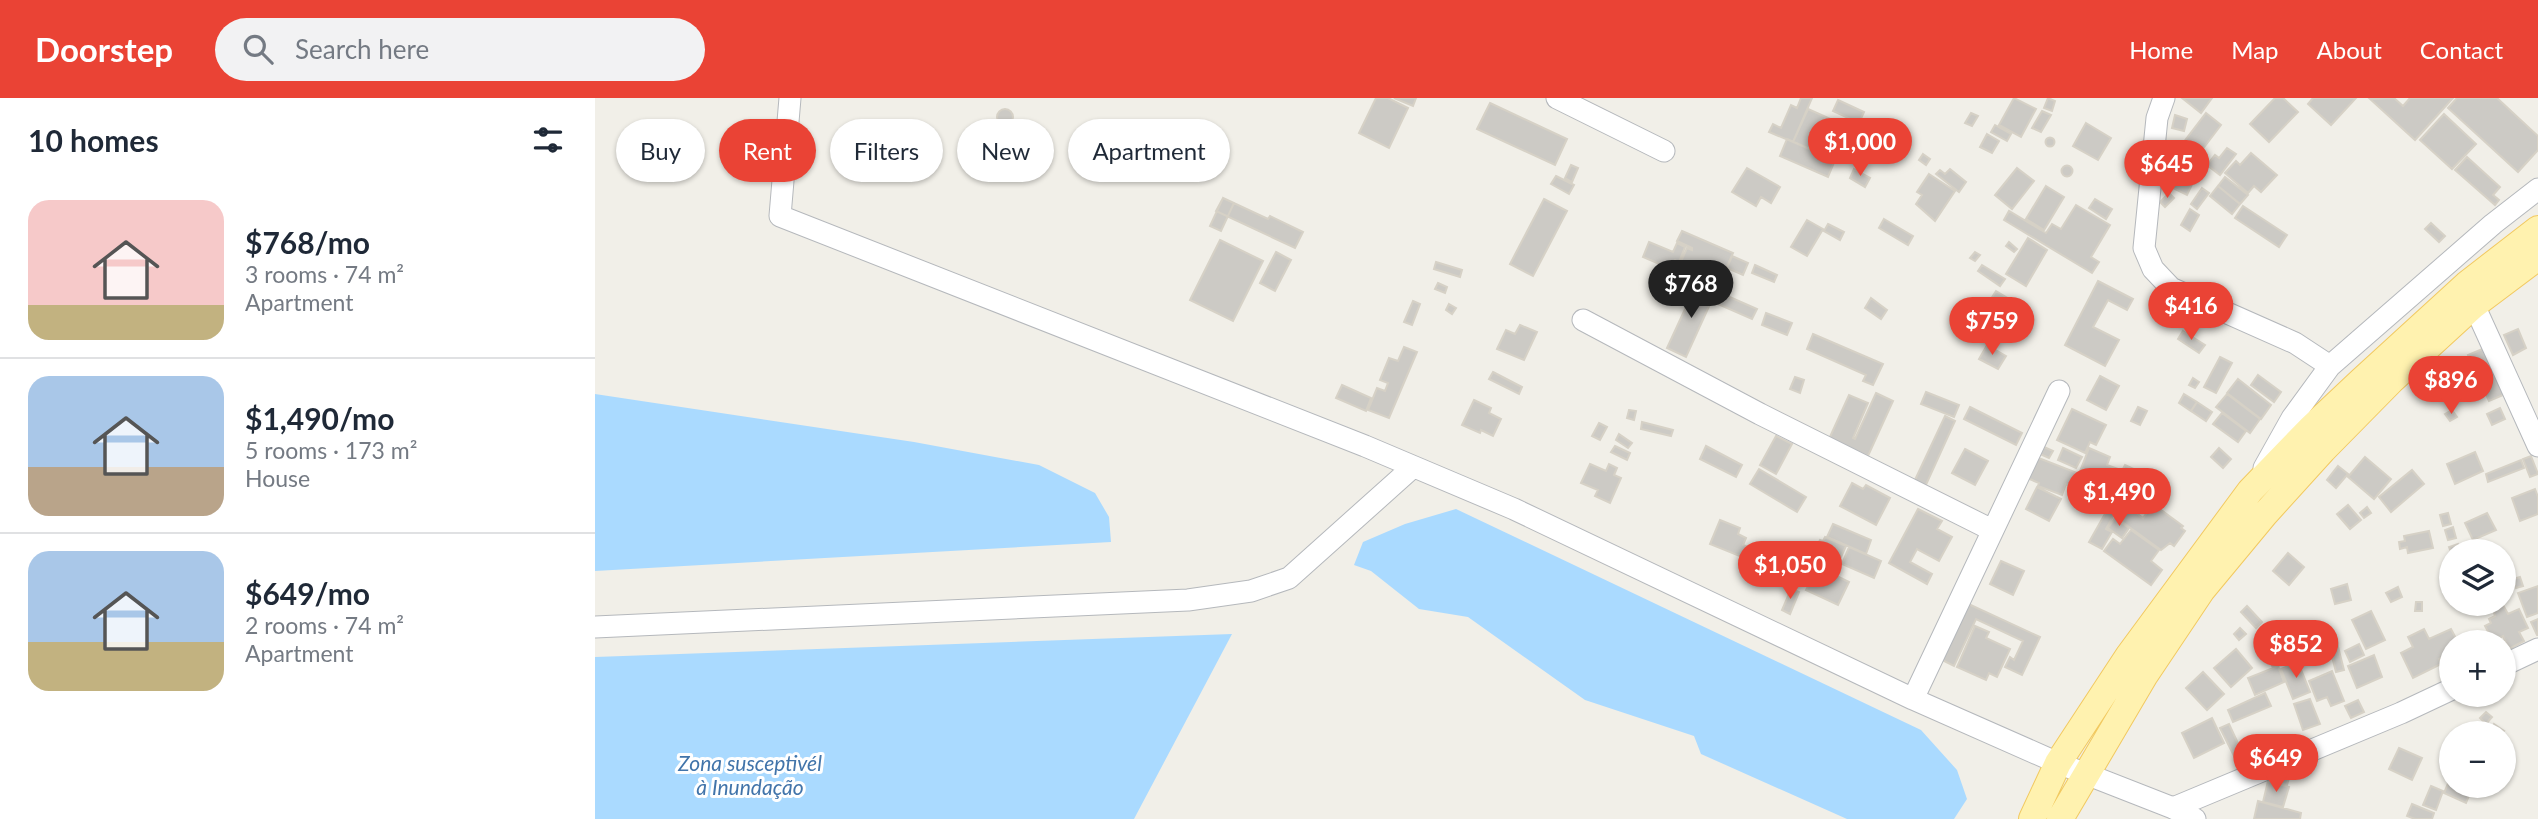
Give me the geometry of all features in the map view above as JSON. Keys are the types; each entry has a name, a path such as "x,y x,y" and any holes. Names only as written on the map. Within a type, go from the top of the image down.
{"main road":[{"path":"2032,819 2058,763 2129,655 2250,491 2310,429 2467,284 2538,229"},
{"path":"2060,819 2145,675 2202,590 2323,450 2392,381 2474,305 2538,257"}],"street":[{"path":"790,98 780,216 1514,509 1913,699 2058,763 2195,819"},
{"path":"1557,98 1664,151"},
{"path":"2164,98 2157,118 2144,248 2153,269 2171,288 2295,343 2330,366"},
{"path":"2250,491 2292,418 2330,366 2483,232 2538,189"},
{"path":"2474,305 2538,446"},
{"path":"1583,320 1761,414 1991,530"},
{"path":"1913,699 2059,391"},
{"path":"595,627 1188,600 1251,591 1289,578 1413,467"},
{"path":"2516,659 2538,649"},
{"path":"2173,808 2439,695"}],"water":[{"path":"595,394 914,442 1039,465 1095,493 1109,517 1111,542 595,571"},
{"path":"1456,509 1921,730 1957,770 1967,799 1954,819 1847,819 1701,754 1694,736 1585,700 1468,617 1419,609 1371,571 1354,565 1363,542 1405,524"},
{"name":"Zona susceptivél à Inundação","path":"1232,634 1134,819 595,819 595,657"}],"building":[{"path":"1376,98 1388,98 1408,108 1389,148 1359,133"},
{"path":"1394,98 1416,98 1413,106"},
{"path":"1801,98 1812,98 1793,142 1769,132 1773,124 1781,128 1791,105 1797,108"},
{"path":"2014,98 2036,109 2021,137 1999,125"},
{"path":"2048,98 2055,101 2052,111 2044,108"},
{"path":"2182,98 2212,98 2201,113"},
{"path":"2275,98 2283,98 2298,112 2269,142 2250,124"},
{"path":"2313,98 2356,98 2331,125 2308,104"},
{"path":"2394,98 2403,106 2410,98 2453,98 2415,140 2370,99"},
{"path":"2457,98 2497,98 2538,136 2538,150 2518,172 2448,108"},
{"path":"1838,100 1864,112 1859,123 1833,111"},
{"path":"1490,103 1567,139 1555,165 1477,129"},
{"path":"1005,109 1012,114 1012,119 997,117 999,111"},
{"path":"1808,109 1835,121 1832,129 1840,132 1832,149 1838,152 1835,160 1793,142"},
{"path":"2042,111 2051,115 2041,132 2032,128"},
{"path":"1971,113 1978,116 1972,126 1965,123"},
{"path":"2206,113 2221,125 2199,154 2183,143"},
{"path":"2444,114 2476,144 2452,169 2420,140"},
{"path":"2175,115 2187,119 2184,131 2172,128"},
{"path":"1883,123 1904,134 1899,143 1878,132"},
{"path":"2086,123 2111,138 2098,160 2073,146"},
{"path":"1995,125 2011,134 2007,141 1991,132"},
{"path":"1987,134 1999,141 1992,153 1980,147"},
{"path":"2050,137 2055,142 2050,147 2045,142"},
{"path":"1787,139 1835,160 1828,177 1780,156"},
{"path":"2168,143 2183,148 2180,156 2166,151"},
{"path":"2227,148 2236,154 2220,175 2207,165 2215,155 2219,158"},
{"path":"2251,153 2277,175 2261,192 2254,186 2248,193 2225,173 2236,161 2240,165"},
{"path":"1923,154 1930,159 1926,165 1919,160"},
{"path":"2467,157 2500,187 2493,195 2499,200 2495,205 2455,170"},
{"path":"2179,163 2198,172 2187,195 2171,187 2179,172 2176,170"},
{"path":"1571,165 1578,168 1572,182 1565,178"},
{"path":"2067,166 2071,167 2071,175 2067,176 2063,175 2062,171 2063,167"},
{"path":"1747,168 1780,187 1771,203 1761,197 1756,206 1732,192"},
{"path":"2017,168 2034,181 2012,209 1995,195"},
{"path":"1854,169 1870,178 1865,187 1850,178"},
{"path":"1950,169 1966,182 1959,192 1936,174 1940,170 1945,174"},
{"path":"1929,174 1955,191 1935,221 1916,204 1922,195 1917,192"},
{"path":"1556,176 1574,185 1569,194 1551,184"},
{"path":"2225,177 2248,195 2240,204 2218,186"},
{"path":"2046,186 2064,197 2044,230 2026,219"},
{"path":"2218,186 2240,204 2232,214 2210,196"},
{"path":"2202,188 2209,193 2197,209 2191,204"},
{"path":"2169,193 2174,198 2165,207 2160,202"},
{"path":"1223,198 1234,203 1221,231 1210,226"},
{"path":"1223,198 1303,232 1295,248 1216,211"},
{"path":"1544,199 1567,211 1533,276 1510,264"},
{"path":"2095,199 2112,209 2106,219 2089,208"},
{"path":"2076,205 2110,225 2091,257 2099,262 2092,273 2004,220 2009,211 2046,233 2052,224 2061,229"},
{"path":"2243,206 2287,235 2279,247 2235,218"},
{"path":"2190,209 2199,215 2190,231 2181,225"},
{"path":"1884,219 1913,236 1908,245 1879,228"},
{"path":"1807,220 1823,229 1807,256 1791,247"},
{"path":"2431,223 2445,236 2439,242 2425,229"},
{"path":"1828,224 1844,232 1840,240 1824,231"},
{"path":"1682,231 1733,253 1716,291 1676,273 1687,248 1692,250 1677,241"},
{"path":"2028,238 2047,250 2026,286 2006,274"},
{"path":"1220,240 1263,261 1233,321 1190,300"},
{"path":"1649,242 1673,252 1677,243 1685,247 1679,262 1675,260 1671,269 1643,257"},
{"path":"2009,242 2017,249 2014,252 2006,246"},
{"path":"1276,252 1291,260 1275,291 1260,283"},
{"path":"1975,252 1980,255 1975,261 1970,258"},
{"path":"1732,256 1748,263 1743,275 1727,268"},
{"path":"1436,262 1462,270 1460,277 1434,269"},
{"path":"1755,265 1777,275 1774,282 1752,273"},
{"path":"1982,265 2005,279 2000,286 1978,271"},
{"path":"2098,281 2133,299 2127,310 2108,300 2093,327 2119,340 2105,366 2065,345"},
{"path":"1438,283 1447,287 1445,293 1435,289"},
{"path":"1697,283 1716,291 1686,357 1667,348"},
{"path":"1716,291 1757,309 1752,319 1711,301"},
{"path":"1996,291 2016,303 2000,330 1993,326 1989,332 1972,322 1978,314 1980,316"},
{"path":"1871,298 1887,310 1881,319 1865,308"},
{"path":"1413,301 1420,304 1412,325 1404,322"},
{"path":"1449,304 1456,308 1452,314 1446,310"},
{"path":"1766,313 1792,323 1787,335 1762,325"},
{"path":"2184,320 2185,326 2172,327 2171,321"},
{"path":"1520,325 1537,332 1524,360 1497,349 1506,330 1515,334"},
{"path":"2518,329 2526,348 2513,355 2504,335"},
{"path":"2183,331 2205,345 2199,353 2178,339"},
{"path":"1813,334 1883,364 1873,385 1863,381 1866,375 1807,349"},
{"path":"1987,345 2006,356 1998,369 1979,359"},
{"path":"1404,347 1417,352 1389,418 1368,410 1377,388 1385,391 1388,383 1380,380 1389,358 1398,361"},
{"path":"2487,347 2508,393 2489,401 2468,355"},
{"path":"2220,357 2232,363 2216,393 2204,387"},
{"path":"1493,372 1522,387 1519,394 1489,379"},
{"path":"2258,375 2281,392 2274,402 2251,385"},
{"path":"2100,376 2119,386 2106,410 2087,400"},
{"path":"1795,377 1804,380 1800,393 1790,389"},
{"path":"2193,378 2199,382 2195,388 2189,385"},
{"path":"2238,379 2271,405 2261,419 2227,393"},
{"path":"1342,385 1371,398 1366,411 1336,398"},
{"path":"1926,392 1959,405 1954,417 1921,404"},
{"path":"1876,393 1893,401 1868,456 1829,439 1849,395 1868,403 1853,438 1855,439"},
{"path":"2184,394 2197,402 2191,411 2179,403"},
{"path":"2227,394 2260,419 2250,433 2216,407"},
{"path":"1474,400 1491,408 1489,413 1501,419 1493,436 1462,425"},
{"path":"2197,402 2212,412 2206,421 2191,411"},
{"path":"1970,407 2022,433 2016,445 1964,419"},
{"path":"2138,407 2147,411 2140,425 2131,421"},
{"path":"2500,408 2505,419 2492,425 2487,414"},
{"path":"2072,409 2106,425 2096,445 2090,442 2085,453 2057,440"},
{"path":"1629,410 1636,411 1634,420 1627,418"},
{"path":"2452,410 2457,417 2450,421 2445,414"},
{"path":"2222,413 2246,431 2238,442 2213,424"},
{"path":"1945,416 1955,421 1925,487 1914,482"},
{"path":"1642,422 1673,430 1671,436 1641,429"},
{"path":"1599,423 1607,427 1600,440 1592,436"},
{"path":"1619,434 1632,443 1628,448 1616,440"},
{"path":"1776,436 1792,444 1776,474 1760,465"},
{"path":"1615,446 1630,453 1627,460 1611,452"},
{"path":"1706,446 1742,465 1736,477 1700,459"},
{"path":"2044,447 2053,451 2049,458 2040,454"},
{"path":"2063,448 2082,457 2076,468 2058,460"},
{"path":"2089,448 2110,457 2107,465 2121,470 2113,487 2079,474"},
{"path":"2219,448 2231,459 2223,468 2211,457"},
{"path":"1965,449 1988,461 1975,485 1952,473"},
{"path":"2475,452 2483,471 2455,484 2447,464"},
{"path":"2531,456 2538,474 2530,477 2523,459"},
{"path":"2036,457 2113,487 2108,501 2066,484 2062,495 2038,486 2039,483 2027,478"},
{"path":"2365,457 2391,479 2374,499 2348,477"},
{"path":"2521,460 2524,468 2488,482 2486,474"},
{"path":"1590,464 1606,471 1609,464 1617,468 1614,475 1621,478 1610,503 1595,496 1598,490 1581,483"},
{"path":"2125,465 2142,473 2135,488 2117,480"},
{"path":"2338,466 2348,474 2336,488 2327,480"},
{"path":"1759,469 1806,497 1797,512 1750,484"},
{"path":"2412,470 2424,484 2391,512 2379,497"},
{"path":"1852,483 1863,489 1866,485 1890,498 1876,525 1840,506"},
{"path":"2037,487 2061,499 2049,521 2026,509"},
{"path":"2535,489 2538,514 2520,521 2512,498"},
{"path":"2153,504 2183,526 2181,528 2185,531 2174,546 2170,543 2161,550 2121,521 2130,508 2143,518"},
{"path":"2110,505 2117,509 2106,529 2112,532 2102,549 2089,542"},
{"path":"2348,505 2361,520 2350,529 2337,514"},
{"path":"2367,507 2371,513 2364,518 2360,513"},
{"path":"1918,509 1942,521 1937,529 1952,537 1939,561 1917,549 1910,562 1932,574 1927,584 1889,563"},
{"path":"2448,513 2451,524 2443,526 2440,515"},
{"path":"2487,513 2496,530 2473,539 2465,523"},
{"path":"2115,518 2129,528 2122,538 2108,528"},
{"path":"1720,520 1740,528 1738,534 1746,538 1743,545 1751,548 1747,559 1710,544"},
{"path":"1833,524 1871,540 1866,554 1827,537"},
{"path":"2453,527 2456,538 2448,539 2445,530"},
{"path":"2131,530 2159,550 2151,561 2162,570 2151,585 2104,551 2113,539 2120,544"},
{"path":"2429,531 2433,548 2408,553 2407,547 2400,549 2399,542 2405,541 2404,536"},
{"path":"1825,537 1846,546 1841,557 1817,546"},
{"path":"1849,547 1881,561 1874,578 1842,564"},
{"path":"2288,553 2304,567 2289,585 2273,571"},
{"path":"2001,561 2024,571 2013,595 1990,584"},
{"path":"1810,563 1849,582 1838,605 1806,590 1811,581 1803,578"},
{"path":"2520,577 2523,586 2516,588 2516,578"},
{"path":"2347,584 2351,600 2335,604 2331,589"},
{"path":"2538,586 2538,613 2527,617 2518,593"},
{"path":"2398,587 2402,597 2391,602 2386,593"},
{"path":"1791,589 1799,592 1790,614 1782,610"},
{"path":"1962,601 2040,637 2022,675 2005,667 2010,657 2014,660 2023,641 1976,619 1954,666 1936,657"},
{"path":"2416,602 2422,602 2422,611 2415,611"},
{"path":"2247,606 2262,622 2256,628 2241,612"},
{"path":"2519,609 2528,628 2519,632 2524,641 2516,645 2516,630 2487,630 2485,626 2491,623 2489,619 2495,616 2516,616 2516,610"},
{"path":"2371,611 2385,640 2366,649 2352,620"},
{"path":"2538,619 2538,635 2537,635 2531,622"},
{"path":"2297,622 2300,629 2294,633 2290,625"},
{"path":"1975,626 1989,632 1986,638 2010,649 1997,677 1989,673 1986,680 1957,667"},
{"path":"2240,628 2246,634 2239,640 2234,634"},
{"path":"2424,629 2429,639 2439,634 2439,665 2413,678 2401,653 2413,647 2408,637"},
{"path":"2317,633 2323,647 2273,668 2269,659 2279,655 2277,650"},
{"path":"2335,635 2344,670 2336,672 2327,637"},
{"path":"2359,644 2364,655 2350,662 2345,651"},
{"path":"2236,649 2252,668 2231,687 2214,668"},
{"path":"2374,655 2382,677 2357,688 2348,666"},
{"path":"2298,662 2310,692 2293,699 2281,669"},
{"path":"2278,666 2284,682 2255,695 2248,678"},
{"path":"2332,671 2344,701 2331,706 2327,697 2317,701 2309,681"},
{"path":"2203,672 2224,694 2207,710 2186,688"},
{"path":"2265,693 2271,706 2233,722 2228,710"},
{"path":"2310,699 2320,724 2303,730 2294,704"},
{"path":"2358,700 2364,712 2351,718 2345,706"},
{"path":"2486,712 2492,717 2489,721 2480,718"},
{"path":"2212,718 2224,743 2194,758 2182,733"},
{"path":"2229,724 2243,754 2235,758 2220,728"},
{"path":"2250,738 2253,747 2248,749 2245,740"},
{"path":"2399,748 2422,758 2412,780 2389,769"},
{"path":"2296,769 2298,774 2289,778 2287,785 2277,782 2275,778"},
{"path":"2268,781 2289,787 2283,807 2263,802"},
{"path":"2431,786 2439,789 2440,798 2436,810 2423,805"},
{"path":"2455,798 2468,798 2466,803"},
{"path":"2258,801 2301,813 2300,819 2254,819"},
{"path":"2412,804 2434,813 2432,819 2407,816"}]}
